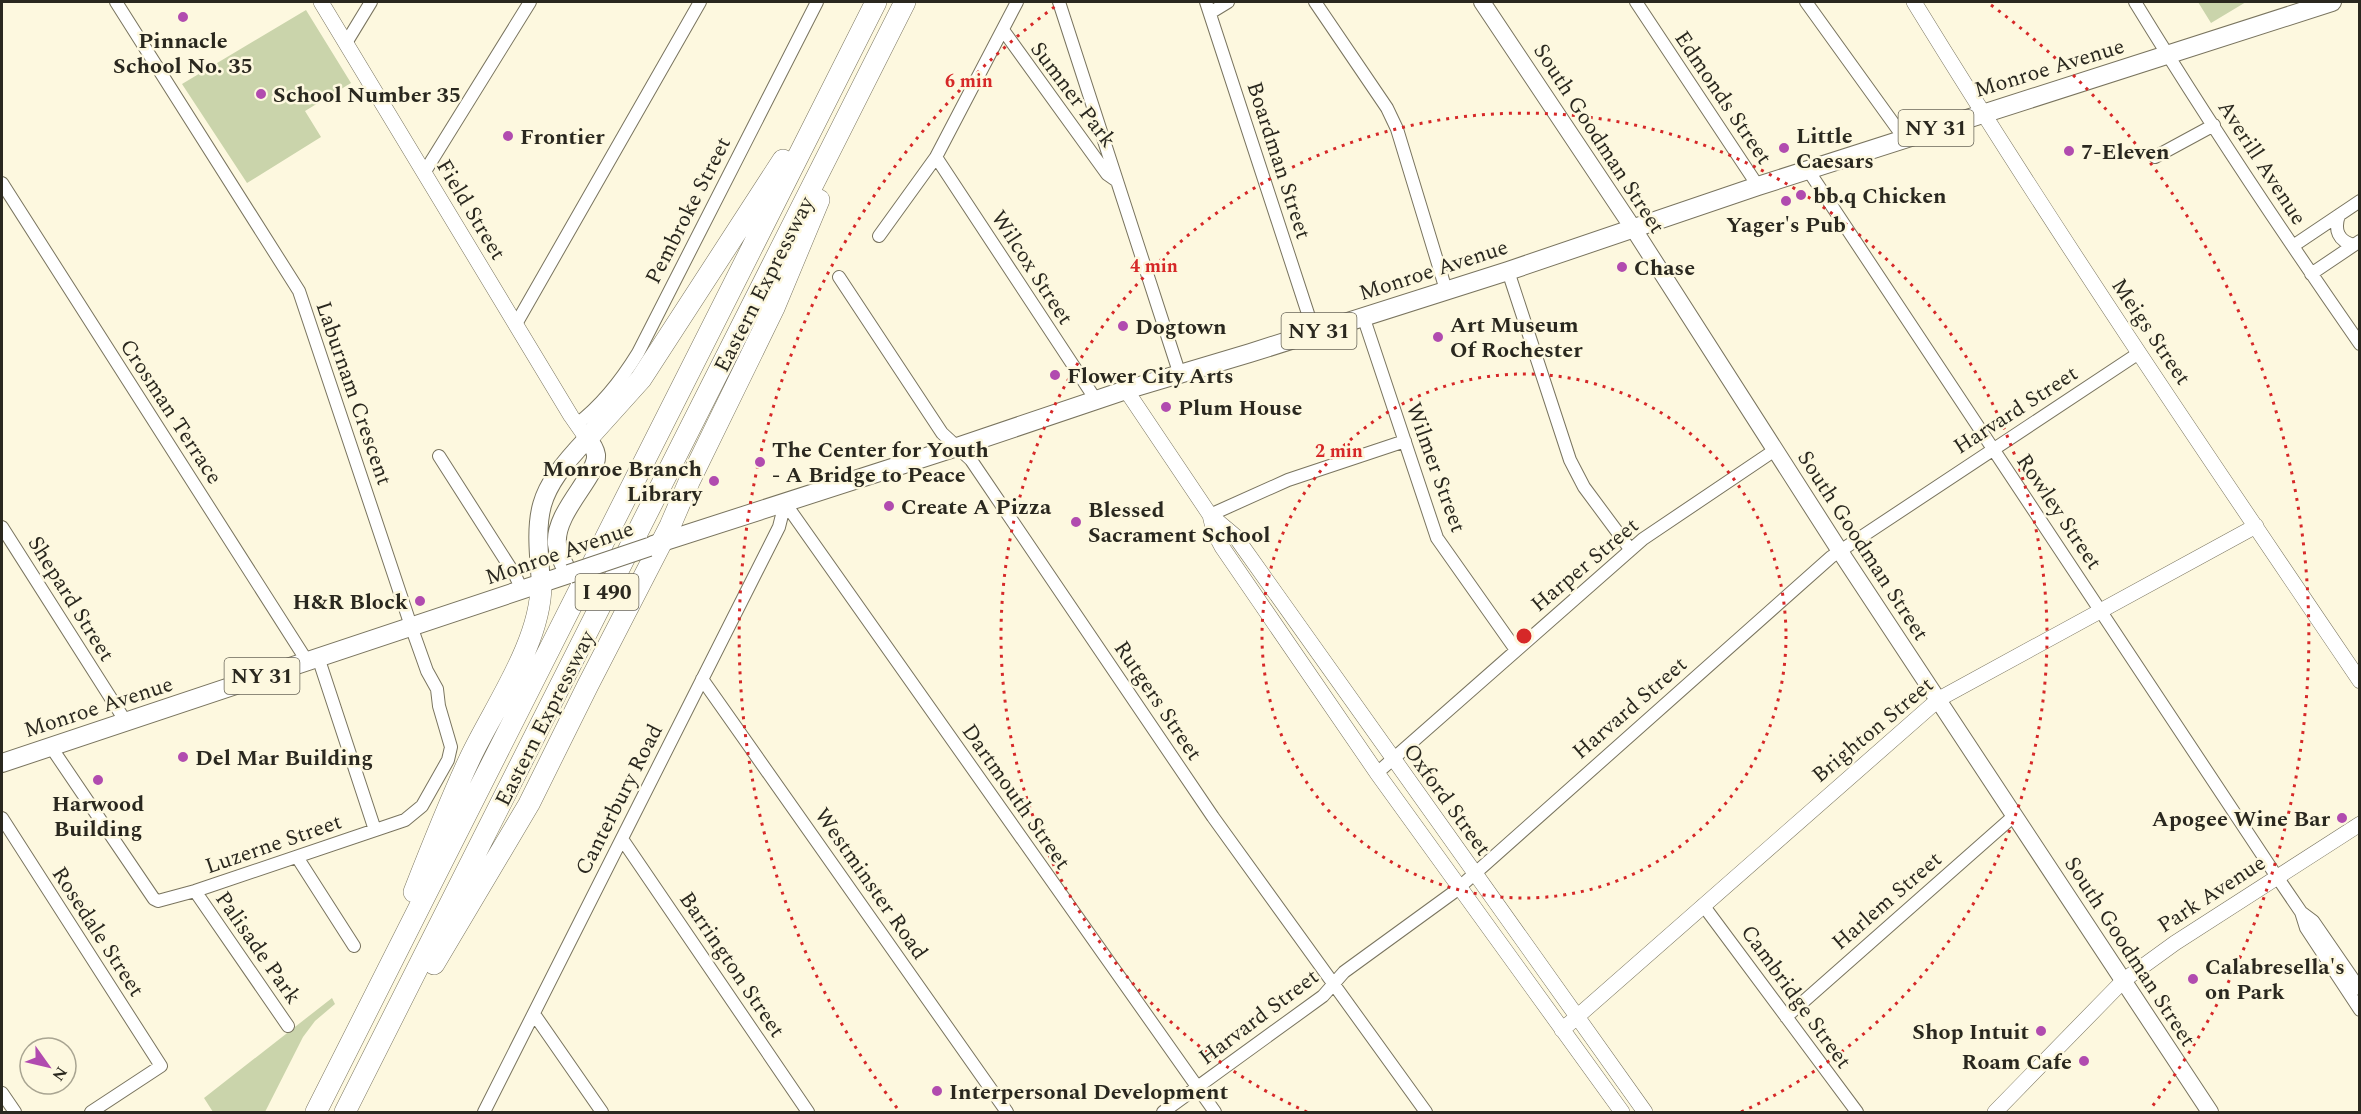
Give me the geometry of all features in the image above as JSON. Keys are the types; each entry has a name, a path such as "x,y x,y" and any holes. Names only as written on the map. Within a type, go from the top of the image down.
{"highway":[{"name":"Eastern Expressway","path":"316,1113 876,2"},
{"name":"Eastern Expressway","path":"346,1110 905,3"},
{"path":"582,431 641,379 842,69"},
{"path":"346,1110 529,804 779,297 867,76"},
{"path":"356,1035 453,796 533,631 540,603 531,587"}],"main road":[{"name":"South Goodman Street","path":"1482,2 1633,228 1840,550 2210,1113"},
{"name":"Monroe Avenue","path":"2,763 1179,372 1250,353 1509,271 1904,138 2332,2"},
{"path":"531,587 543,501 555,474 582,431 595,452 594,466 569,506 558,534 558,549 569,574"}],"street":[{"name":"Laburnam Crescent","path":"116,2 299,291 411,626 427,671 432,678 450,738 451,751 422,806 405,820"},
{"name":"Field Street","path":"321,2 582,431"},
{"path":"346,43 371,2"},
{"path":"424,173 530,2"},
{"path":"516,324 700,2"},
{"name":"Pembroke Street","path":"582,431 594,409 614,387 638,352 817,2"},
{"path":"879,236 936,157 1017,2"},
{"name":"Sumner Park","path":"1059,2 1114,165 1179,372"},
{"path":"1208,7 1228,2"},
{"path":"1315,2 1387,108 1396,129 1446,290"},
{"name":"Edmonds Street","path":"1636,2 1758,186"},
{"path":"1806,2 1904,138"},
{"name":"Meigs Street","path":"1914,2 1982,113 2139,353 2256,526 2355,664 2360,681"},
{"name":"Averill Avenue","path":"2135,2 2311,274 2360,344"},
{"name":"Boardman Street","path":"1208,7 1314,332"},
{"name":"Sumner Park","path":"1003,30 1107,174 1117,180"},
{"path":"2156,158 2214,125"},
{"name":"Wilcox Street","path":"936,157 1096,400"},
{"name":"Rowley Street","path":"1808,170 2301,912"},
{"name":"Crosman Terrace","path":"2,183 312,659 375,830"},
{"path":"2293,246 2360,201"},
{"path":"2339,215 2337,222 2339,236 2344,241 2357,243"},
{"path":"2311,274 2357,243"},
{"path":"1509,271 1570,460 1584,486 1630,549"},
{"name":"Rutgers Street","path":"839,277 942,432 971,460 1213,817 1426,1113"},
{"name":"Wilmer Street","path":"1363,316 1437,537 1516,650"},
{"name":"Harvard Street","path":"1163,1113 1323,996 1344,972 1459,887 1840,550 2139,353"},
{"name":"Oxford Street","path":"1126,390 1210,515 1234,536 1645,1113"},
{"path":"1210,515 1288,480 1405,441"},
{"name":"Harper Street","path":"1377,773 1630,549 1775,450"},
{"path":"439,456 515,575 531,587"},
{"name":"Canterbury Road","path":"484,1113 779,527 785,503"},
{"name":"Dartmouth Street","path":"785,503 1215,1113"},
{"name":"Oxford Street","path":"1210,515 1214,532 1222,547 1377,773 1622,1113"},
{"name":"Brighton Street","path":"1562,1030 1939,699 2100,609 2256,526"},
{"name":"Shepard Street","path":"2,527 126,722"},
{"name":"Westminster Road","path":"702,679 1007,1113"},
{"name":"Luzerne Street","path":"51,747 154,899 161,901 405,820"},
{"name":"Harlem Street","path":"1786,1017 2015,815"},
{"name":"Rosedale Street","path":"2,818 161,1066 91,1113"},
{"name":"Park Avenue","path":"1995,1113 2124,980 2175,943 2360,824"},
{"name":"Barrington Street","path":"622,839 808,1113"},
{"path":"297,857 354,946"},
{"name":"Palisade Park","path":"195,891 288,1026"},
{"name":"Cambridge Street","path":"1703,905 1857,1113"},
{"path":"2301,912 2313,921 2360,989"},
{"path":"2301,912 2306,928 2360,1010"},
{"path":"534,1014 602,1113"},
{"path":"2,1093 15,1113"}],"green space":[{"path":"2198,2 2246,2 2211,23"},
{"name":"School Number 35","path":"306,10 351,83 305,111 321,137 247,183 182,84"},
{"path":"332,998 335,1004 315,1021 303,1037 265,1112 213,1112 204,1098"}],"place":[{"name":"Pinnacle School No. 35","path":"183,17"},
{"name":"School Number 35","path":"261,94"},
{"name":"Frontier","path":"508,136"},
{"name":"Little Caesars","path":"1784,148"},
{"name":"7-Eleven","path":"2069,151"},
{"name":"bb.q Chicken","path":"1801,195"},
{"name":"Yager's Pub","path":"1786,201"},
{"name":"Chase","path":"1622,267"},
{"name":"Dogtown","path":"1123,326"},
{"name":"Art Museum Of Rochester","path":"1438,337"},
{"name":"Flower City Arts","path":"1055,375"},
{"name":"Plum House","path":"1166,407"},
{"name":"The Center for Youth - A Bridge to Peace","path":"760,462"},
{"name":"Monroe Branch Library","path":"714,481"},
{"name":"Create A Pizza","path":"889,506"},
{"name":"Blessed Sacrament School","path":"1076,522"},
{"name":"H&R Block","path":"420,601"},
{"name":"Del Mar Building","path":"183,757"},
{"name":"Harwood Building","path":"98,780"},
{"name":"Apogee Wine Bar","path":"2342,818"},
{"name":"Calabresella's on Park","path":"2193,979"},
{"name":"Shop Intuit","path":"2041,1031"},
{"name":"Roam Cafe","path":"2084,1061"},
{"name":"Interpersonal Development","path":"937,1091"}]}
